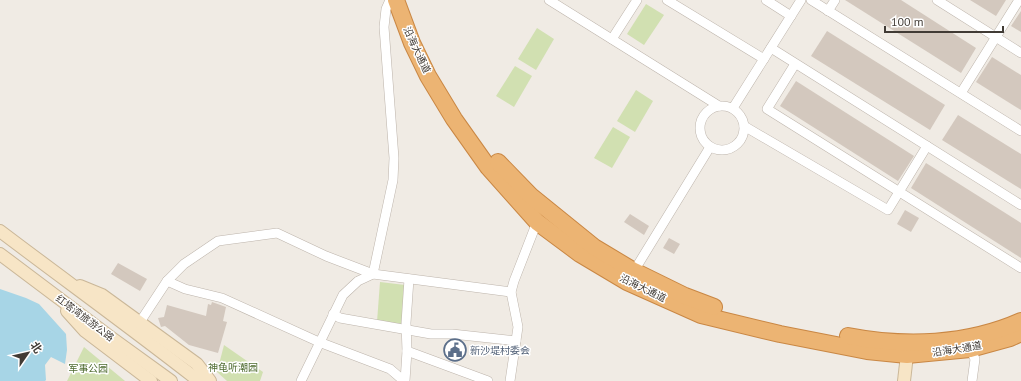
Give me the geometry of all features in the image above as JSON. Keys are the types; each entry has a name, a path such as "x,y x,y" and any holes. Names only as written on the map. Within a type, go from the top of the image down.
{"highway":[{"name":"沿海大通道","path":"396,0 412,43 428,76 454,119 488,167 531,196 631,277 740,315 868,340 968,343 1021,321"},
{"name":"沿海大通道","path":"407,0 421,38 437,72 464,116 537,222 580,254 631,277 701,315 780,334 867,351 907,355 968,343 1010,338 1021,333"}],"main road":[{"path":"0,231 138,333 199,381"},
{"name":"红塔湾旅游公路","path":"0,254 171,381"},
{"path":"62,278 102,294 197,364 210,381"},
{"path":"47,289 85,331 151,381"},
{"path":"904,381 907,355"}],"street":[{"path":"373,274 393,180 394,158 384,27 386,9 390,0"},
{"path":"612,40 637,0"},
{"path":"667,0 764,59"},
{"path":"766,0 791,16"},
{"path":"733,108 801,0"},
{"path":"811,0 1021,131"},
{"path":"828,11 835,0"},
{"path":"937,0 1021,53"},
{"path":"961,94 1019,0"},
{"path":"555,2 612,40 719,106"},
{"path":"771,48 1021,205"},
{"path":"795,64 767,109 1021,268"},
{"path":"719,106 733,108 743,119 744,126 742,139 737,145 724,150 710,147 701,134 700,127 706,113 712,108 719,106"},
{"path":"744,126 888,210 927,146"},
{"path":"631,277 710,147"},
{"path":"510,381 518,327 511,292 537,222"},
{"path":"140,322 167,281 184,264 218,241 277,233 326,256 373,274 511,292"},
{"path":"301,381 343,295 358,281 373,274"},
{"path":"404,381 407,351 406,323 409,278"},
{"path":"167,281 185,289 222,298 319,342 390,369 404,381"},
{"path":"333,314 340,318 431,334 452,334 516,342"},
{"path":"968,343 975,359 972,381"},
{"path":"407,351 488,381"}],"green space":[{"path":"646,4 664,15 644,45 627,34"},
{"path":"537,28 554,39 536,70 518,59"},
{"path":"515,66 532,76 514,107 496,96"},
{"path":"636,90 653,101 635,132 617,121"},
{"path":"613,127 630,137 612,168 594,158"},
{"path":"380,282 405,285 402,324 377,322"},
{"name":"神龟听潮园","path":"224,345 263,372 260,381 227,381 217,372"},
{"name":"军事公园","path":"84,347 125,381 67,381"}],"water":[{"path":"0,289 39,304 66,334 67,350 65,364 51,357 45,365 45,381 0,381"}],"building":[{"path":"845,0 901,0 976,48 961,73"},
{"path":"970,0 1006,0 996,16"},
{"path":"1021,11 1021,32 1011,26"},
{"path":"827,31 945,105 930,130 811,56"},
{"path":"992,57 1021,75 1021,110 976,82"},
{"path":"796,81 914,156 898,181 780,106"},
{"path":"958,115 1021,154 1021,189 942,140"},
{"path":"926,163 1021,223 1021,258 911,188"},
{"path":"905,210 919,218 911,232 897,224"},
{"path":"630,214 649,226 644,235 624,222"},
{"path":"669,238 680,244 674,254 663,248"},
{"path":"118,263 147,279 140,291 111,274"},
{"path":"212,302 226,307 223,321 227,322 218,353 189,345 165,326 161,327 158,318 164,317 167,305 206,316 208,304 211,305"}],"place":[{"name":"新沙堤村委会","path":"455,350"}]}
